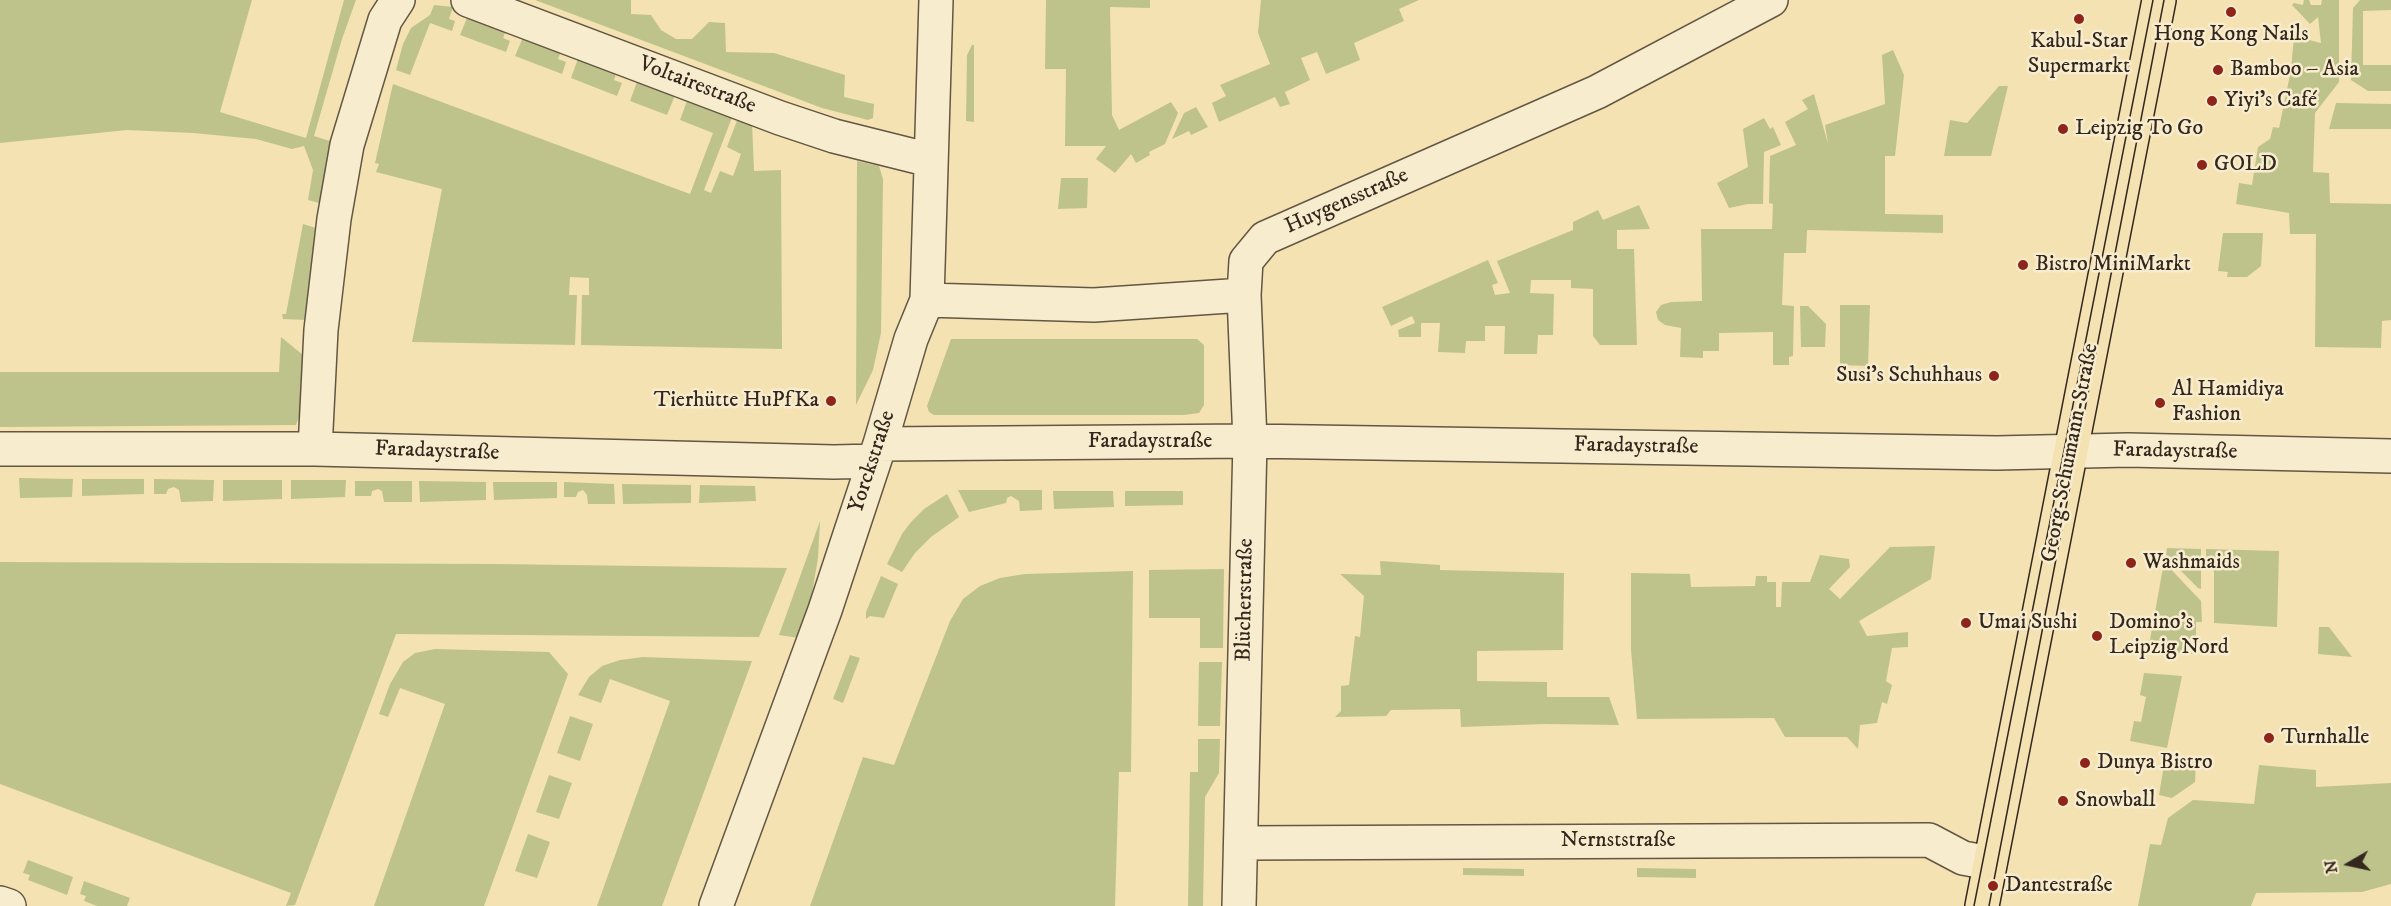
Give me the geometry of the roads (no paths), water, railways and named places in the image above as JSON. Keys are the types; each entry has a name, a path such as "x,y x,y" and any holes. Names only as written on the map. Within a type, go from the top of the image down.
{"main road":[{"name":"Georg-Schumann-Straße","path":"1982,906 2159,0"}],"street":[{"path":"315,449 321,330 334,219 347,145 385,20 398,0"},
{"name":"Voltairestraße","path":"468,0 780,118 834,136 886,147 930,160"},
{"name":"Yorckstraße","path":"716,906 825,610 877,453 910,339 927,300 936,0"},
{"name":"Huygensstraße","path":"1244,295 1246,261 1265,238 1597,92 1771,0"},
{"path":"927,300 1094,305 1244,295"},
{"name":"Blücherstraße","path":"1239,906 1250,441 1244,295"},
{"name":"Faradaystraße","path":"0,449 315,449 834,462 877,453 1250,441 1997,453 2071,451 2391,456"},
{"name":"Nernststraße","path":"1241,843 1929,840 1963,858 1990,862"},
{"path":"0,903 9,906"}],"tram line":[{"path":"1974,906 2153,0"},
{"path":"1989,906 2164,0"}],"place":[{"name":"Hong Kong Nails","path":"2231,12"},
{"name":"Kabul-Star Supermarkt","path":"2079,19"},
{"name":"Bamboo – Asia","path":"2218,70"},
{"name":"Yiyi's Café","path":"2212,101"},
{"name":"Leipzig To Go","path":"2063,129"},
{"name":"GOLD","path":"2202,165"},
{"name":"Bistro MiniMarkt","path":"2023,265"},
{"name":"Susi's Schuhhaus","path":"1994,376"},
{"name":"Tierhütte HuPfKa","path":"831,401"},
{"name":"Al Hamidiya Fashion","path":"2160,403"},
{"name":"Washmaids","path":"2131,563"},
{"name":"Umai Sushi","path":"1966,623"},
{"name":"Domino's Leipzig Nord","path":"2097,636"},
{"name":"Turnhalle","path":"2269,738"},
{"name":"Dunya Bistro","path":"2085,763"},
{"name":"Snowball","path":"2063,801"},
{"name":"Dantestraße","path":"1993,886"}]}
